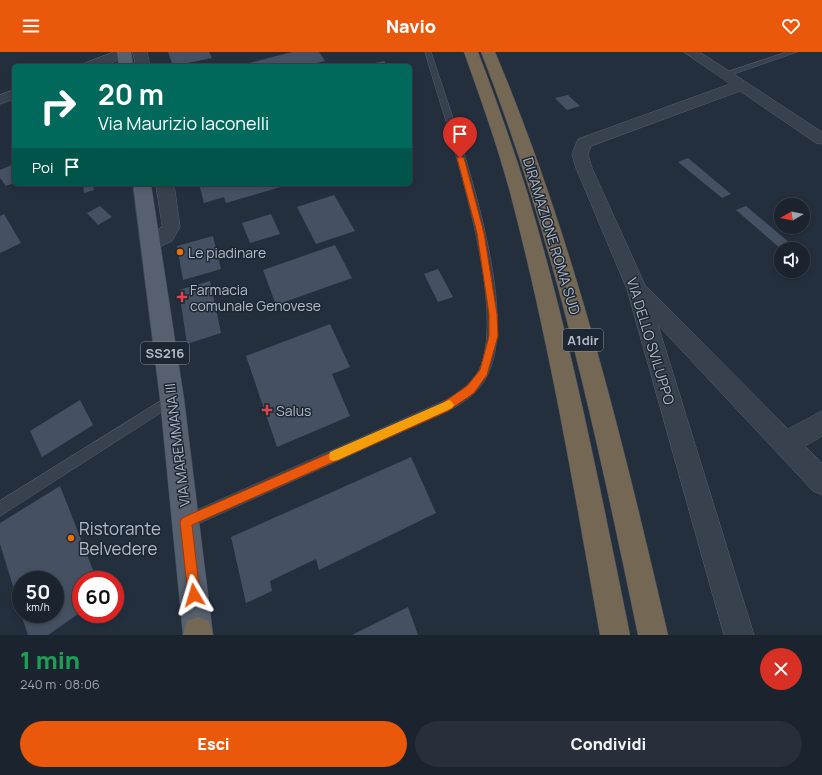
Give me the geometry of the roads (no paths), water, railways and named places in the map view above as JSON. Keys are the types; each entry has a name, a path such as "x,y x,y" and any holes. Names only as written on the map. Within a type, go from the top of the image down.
{"highway":[{"name":"DIRAMAZIONE ROMA SUD","path":"471,52 511,168 543,286 569,401 615,635"},
{"name":"DIRAMAZIONE ROMA SUD","path":"488,52 537,180 569,288 595,386 653,635"}],"main road":[{"name":"VIA MAREMMANA III","path":"142,186 172,400 198,634"}],"street":[{"path":"140,52 143,64"},
{"path":"695,53 822,139"},
{"path":"98,64 125,57"},
{"name":"VIA DELLO SVILUPPO","path":"733,80 584,143 580,154 584,168 637,289 739,635"},
{"path":"0,100 12,95"},
{"path":"151,244 165,236 171,226 165,186"},
{"path":"637,289 822,482"},
{"path":"786,444 822,422"}],"lane":[{"path":"186,522 444,407 471,389 484,372 491,347 493,325 492,303 480,233 469,189 428,52"},
{"path":"733,80 794,52"},
{"path":"0,509 172,400"}],"place":[{"name":"Le piadinare","path":"180,252"},
{"name":"Farmacia comunale Genovese","path":"182,297"},
{"name":"Salus","path":"267,410"},
{"name":"Ristorante Belvedere","path":"71,538"}]}
